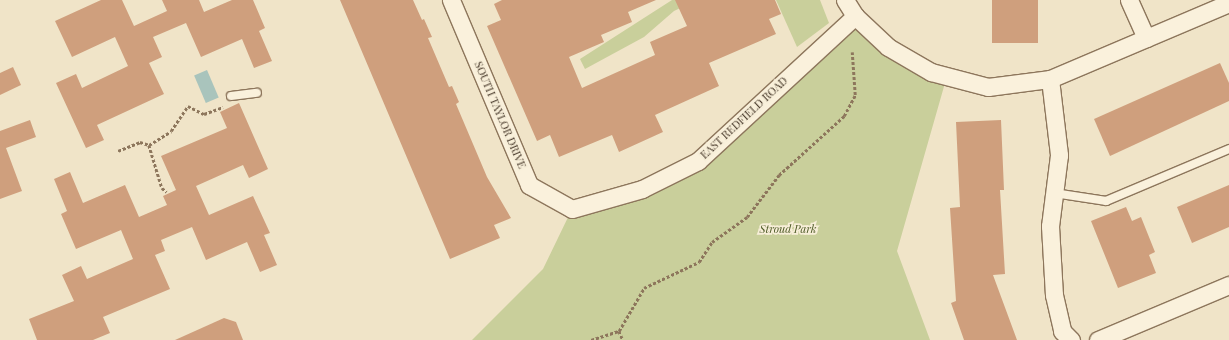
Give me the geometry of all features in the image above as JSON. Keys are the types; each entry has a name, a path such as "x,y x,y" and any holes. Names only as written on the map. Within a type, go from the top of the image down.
{"street":[{"name":"SOUTH TAYLOR DRIVE","path":"451,0 529,185 572,209"},
{"path":"845,0 855,16 888,47 931,72 988,87 1050,79 1229,3"},
{"path":"1129,0 1146,38"},
{"name":"EAST REDFIELD ROAD","path":"572,209 642,189 698,161 855,16"},
{"path":"1050,79 1059,155 1050,226 1054,295 1062,331 1071,340"},
{"path":"1098,340 1229,285"}],"lane":[{"path":"231,96 257,93"},
{"path":"1054,193 1106,201 1229,149"}],"path":[{"path":"591,340 619,331 644,288 699,262 712,242 747,217 779,174 844,116 855,95 852,52"},
{"path":"149,145 171,131 188,106 204,114 215,113 231,104 231,96"},
{"path":"118,151 140,142 149,145"},
{"path":"149,145 162,188 167,192"},
{"path":"619,331 623,340"}],"green space":[{"path":"672,0 697,0 674,11 644,37 585,69 580,59"},
{"path":"776,0 820,0 829,23 797,47"},
{"name":"Stroud Park","path":"855,16 947,76 897,251 930,340 472,340 543,269 572,209 698,161"}],"water":[{"path":"207,70 219,98 206,103 194,75"}],"building":[{"path":"101,0 122,0 134,26 167,11 162,0 199,0 204,12 232,0 253,0 265,28 259,31 272,61 254,68 242,39 201,57 186,23 153,37 162,57 149,63 164,94 97,125 104,140 86,148 56,83 76,74 82,88 128,66 115,37 72,57 55,21"},
{"path":"340,0 413,0 432,37 428,38 449,87 452,86 459,102 456,104 487,177 511,218 494,225 500,238 450,259"},
{"path":"502,0 656,0 628,12 632,22 601,35 604,42 569,57 582,88 655,55 650,42 687,26 675,0 775,0 781,14 769,19 776,34 709,63 719,86 655,115 663,132 619,152 612,135 559,157 550,135 537,141 487,26 501,20 494,4"},
{"path":"992,0 1038,0 1038,43 992,43"},
{"path":"1220,63 1229,83 1229,101 1110,156 1094,119"},
{"path":"13,67 21,85 0,95 0,73"},
{"path":"239,103 268,169 249,178 243,165 196,186 209,215 253,196 270,233 264,235 277,265 260,272 247,242 206,260 192,227 161,240 165,251 155,255 170,289 103,317 110,333 93,340 37,340 29,319 74,301 62,275 81,266 87,279 133,259 121,230 76,249 61,214 67,211 54,179 70,172 83,203 125,185 139,217 167,205 163,196 176,190 161,156 227,128 220,112"},
{"path":"30,120 36,137 6,148 22,191 0,199 0,131"},
{"path":"1001,120 1004,190 1000,190 1005,274 993,275 1017,340 964,340 951,303 956,301 950,208 960,207 956,122"},
{"path":"1229,185 1229,227 1192,243 1177,207"},
{"path":"1126,207 1132,221 1141,217 1155,252 1149,255 1156,273 1118,288 1091,221"},
{"path":"224,318 236,322 243,340 175,340"}]}
